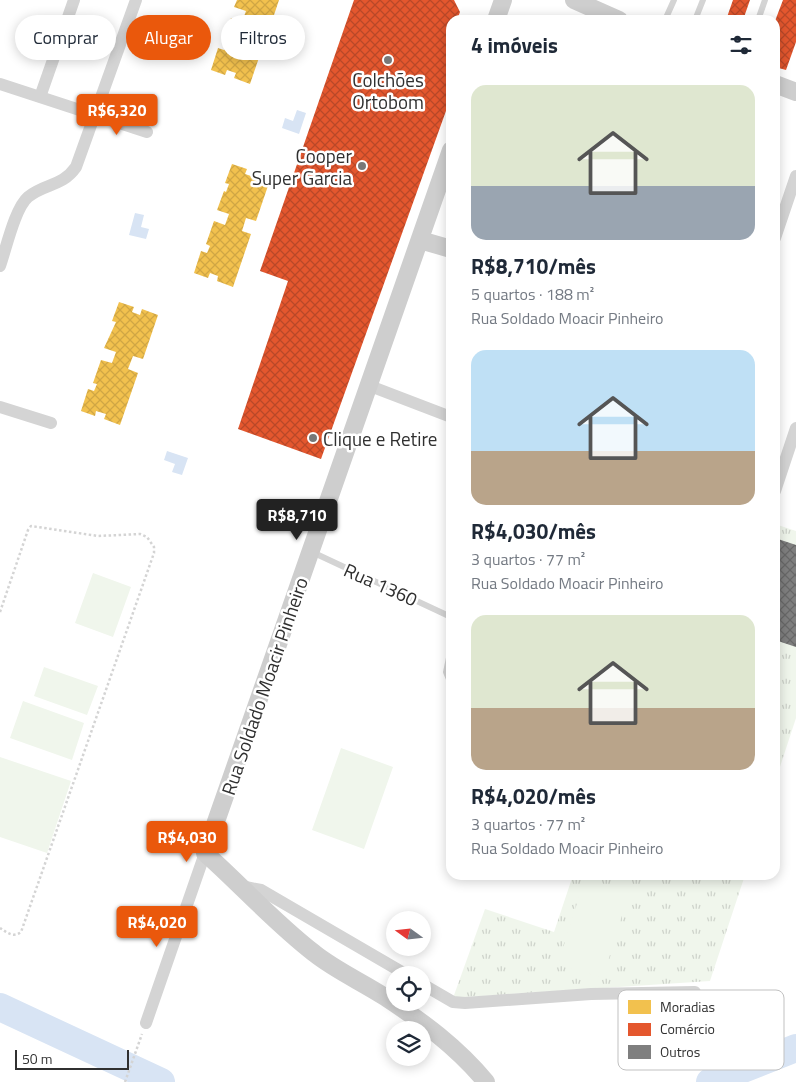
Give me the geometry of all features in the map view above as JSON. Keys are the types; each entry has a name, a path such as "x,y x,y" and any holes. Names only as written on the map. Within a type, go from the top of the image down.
{"street":[{"path":"40,97 74,0"},
{"path":"0,266 24,203 32,195 68,178 76,167 136,0"},
{"path":"498,15 503,0"},
{"path":"578,1 608,15"},
{"path":"0,84 147,132"},
{"path":"780,86 796,92"},
{"name":"Rua Soldado Moacir Pinheiro","path":"146,1024 446,165"},
{"path":"780,223 796,176"},
{"path":"420,240 446,248"},
{"path":"370,386 446,414"},
{"path":"0,407 51,423"},
{"path":"780,476 796,428"},
{"path":"205,853 315,955 385,998 445,1039 463,1055 486,1082"},
{"path":"240,886 262,890 392,966"},
{"path":"431,989 453,1002 465,1003 618,993"}],"lane":[{"path":"668,15 674,0"},
{"path":"697,15 703,0"},
{"path":"760,15 766,0"},
{"name":"Rua 1360","path":"311,552 446,615"}],"path":[{"path":"0,612 31,526 98,536 140,534 147,537 154,547 154,553 22,932 16,935 10,934 0,928"},
{"path":"125,1082 146,1024"}],"green space":[{"path":"780,526 796,531 796,718 780,767"},
{"path":"93,573 131,587 113,637 75,623"},
{"path":"44,667 98,686 87,715 34,696"},
{"path":"23,701 84,723 72,760 10,738"},
{"path":"341,748 393,767 364,849 312,830"},
{"path":"0,757 71,781 47,853 0,837"},
{"path":"571,880 743,880 710,981 453,998 485,909 554,932"},
{"path":"584,880 591,880 629,892 603,978 558,964"}],"water":[{"path":"297,110 306,113 299,134 282,128 285,118 293,121"},
{"path":"135,213 144,215 141,227 149,229 146,239 129,235"},
{"path":"167,451 188,458 182,475 172,472 175,464 164,460"}],"building: Moradias":[{"path":"237,0 279,0 274,15 245,15 246,11 234,7"},
{"path":"218,48 221,49 221,60 258,60 250,84 234,78 236,73 227,70 225,75 211,70"},
{"path":"232,164 247,169 245,174 254,177 255,171 271,177 256,221 246,218 242,231 251,234 233,287 217,281 218,276 210,273 208,278 194,273 201,251 207,253 210,246 206,244 214,221 225,225 229,214 217,210 224,191 226,192 229,184 225,183"},
{"path":"119,302 134,307 132,312 140,315 142,309 158,315 143,359 133,356 128,369 138,373 120,425 104,419 106,414 96,411 95,416 81,411 88,389 94,391 97,384 93,383 101,360 112,363 116,352 104,348 116,322 112,321"}],"building: Comércio":[{"name":"Cooper Super Garcia","path":"354,0 454,0 460,12 459,15 446,15 446,111 321,459 238,429 288,281 260,271"},
{"path":"733,0 750,0 745,15 728,15"},
{"path":"783,0 796,0 796,42 786,70 780,68 780,15 777,15"}],"building: Outros":[{"path":"780,540 796,545 796,647 780,642"}],"waterway":[{"path":"0,1007 161,1082"},
{"path":"784,1053 796,1048"},
{"path":"710,1082 740,1070"}],"place":[{"name":"Colchões Ortobom","path":"388,60"},
{"name":"Cooper Super Garcia","path":"362,166"},
{"name":"Clique e Retire","path":"313,438"}]}
